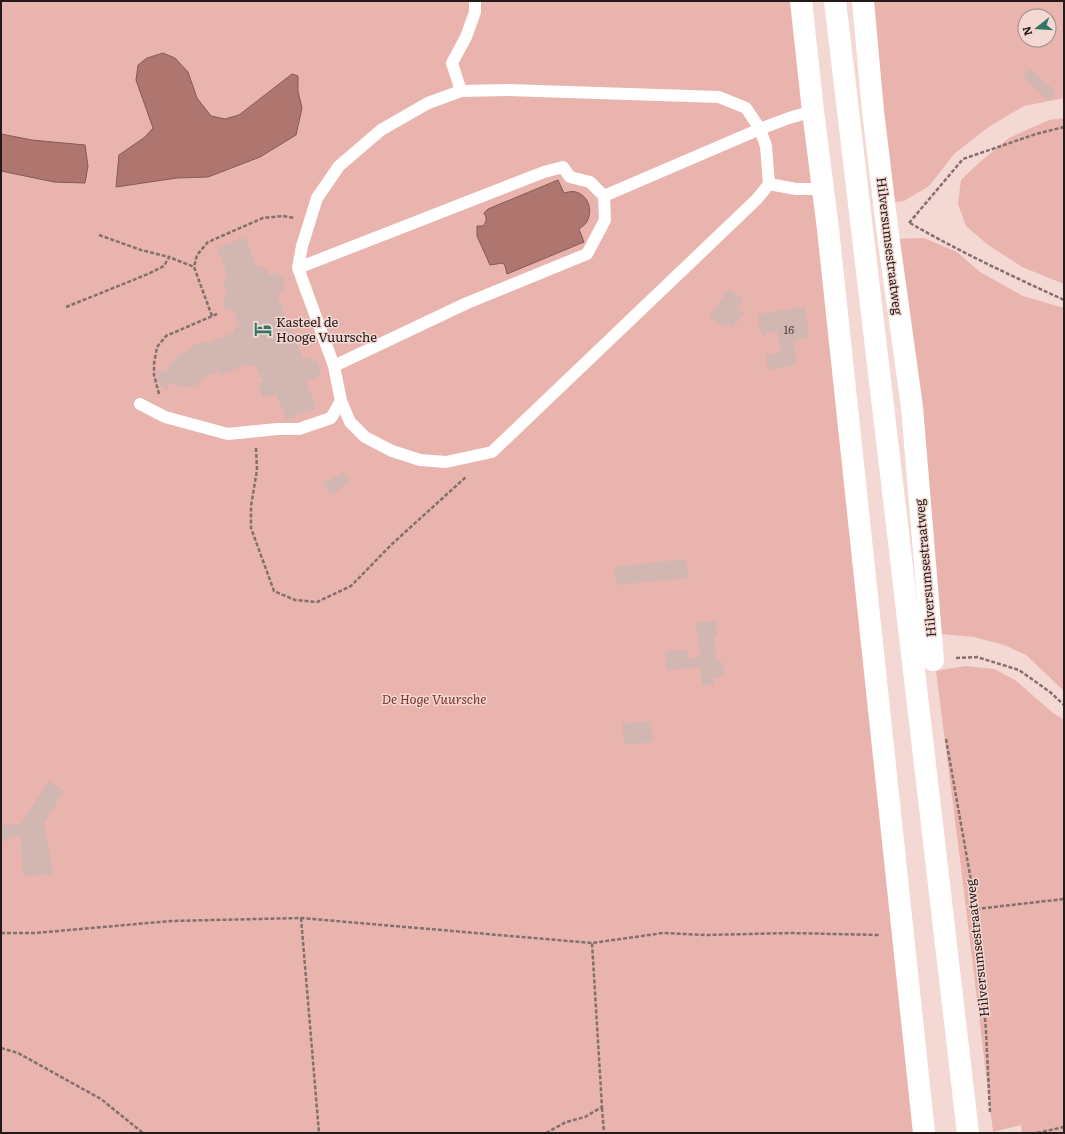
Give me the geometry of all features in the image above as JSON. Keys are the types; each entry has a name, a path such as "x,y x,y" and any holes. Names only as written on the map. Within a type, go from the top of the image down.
{"street":[{"path":"801,1 813,111 824,189 924,1133"},
{"name":"Hilversumsestraatweg","path":"835,1 865,244 968,1133"},
{"name":"Hilversumsestraatweg","path":"863,1 873,111 887,227 912,407 933,660"}],"lane":[{"path":"461,91 452,63 466,37 475,12 475,1"},
{"path":"508,90 719,97 746,108 760,129 766,146 769,184 757,199 492,452 446,462 420,460 392,451 364,437 350,422 341,401 334,366 298,268 302,246 317,198 339,166 381,130 428,103 461,91 508,90"},
{"path":"604,196 760,129 813,111"},
{"path":"298,268 544,172 563,167 570,177 590,182 604,196 606,220 587,254 467,303 334,366"},
{"path":"769,184 796,190 824,189"},
{"path":"140,404 165,417 228,434 299,428 331,418 341,401"}],"path":[{"path":"1064,127 1036,134 963,159 910,223 936,238 1064,300"},
{"path":"212,316 194,266 198,255 208,242 263,218 283,216 310,222"},
{"path":"99,235 141,250 169,257 194,266"},
{"path":"66,307 148,274 164,266 169,257"},
{"path":"165,417 154,375 157,347 166,336 217,314"},
{"path":"255,431 257,470 250,506 251,528 263,565 274,591 295,600 317,602 351,586 392,544 434,507 492,452"},
{"path":"933,660 977,657 1018,670 1050,692 1064,705"},
{"name":"Hilversumsestraatweg","path":"946,738 976,909 986,1031 990,1117"},
{"path":"976,909 1064,899"},
{"path":"1,933 35,933 170,921 301,918 592,943 663,933 706,935 791,933 902,936"},
{"path":"301,918 320,1133"},
{"path":"592,943 604,1133"},
{"path":"1,1048 18,1053 101,1099 144,1133"},
{"path":"546,1133 566,1122 585,1117 602,1108"},
{"path":"1037,1133 1064,1127"}],"green space":[{"name":"De Hoge Vuursche","path":"1,1 793,1 919,1133 1,1133"},
{"path":"869,1 1064,1 1064,98 1024,106 990,126 955,153 929,186 904,201 885,203"},
{"path":"1064,118 1064,284 1022,267 987,244 966,226 958,204 961,180 1009,138 1049,120"},
{"path":"924,238 957,252 980,272 1023,296 1064,308 1064,691 1026,655 1004,645 974,637 931,633 889,239"},
{"path":"965,666 994,669 1015,680 1053,713 1064,720 1064,1133 1022,1133 1021,1125 993,1132 936,671"}],"shaded area":[{"path":"163,53 175,58 188,72 197,98 211,116 225,119 239,115 292,74 298,76 298,91 302,108 296,135 260,157 208,177 177,178 116,187 119,155 145,137 153,128 136,80 138,65 147,58"},
{"path":"1,134 32,140 85,145 88,166 85,183 54,182 1,171"},
{"path":"558,180 564,193 576,192 581,194 589,205 590,210 588,219 579,229 584,242 507,274 503,263 490,265 477,236 477,226 483,226 486,221 484,213 488,209"}],"building":[{"path":"1030,69 1056,92 1048,101 1023,77"},
{"name":"Kasteel de Hooge Vuursche","path":"245,237 256,265 262,266 264,269 266,268 269,275 277,272 278,275 282,276 285,285 283,288 285,291 277,295 304,360 311,357 313,360 317,361 321,370 319,376 306,382 316,408 287,420 276,394 269,397 268,394 263,397 257,383 263,381 256,366 252,367 247,364 221,375 220,371 200,379 201,383 191,387 180,387 171,383 167,390 161,386 157,378 158,370 167,372 170,364 178,356 197,344 205,342 208,343 234,332 234,328 239,324 233,309 229,310 225,308 223,303 224,298 227,296 223,285 226,284 224,280 228,276 217,248"},
{"path":"729,289 743,299 737,308 744,313 733,328 726,323 724,327 709,317"},
{"path":"805,307 809,338 793,340 797,365 768,370 766,355 781,353 780,342 777,331 766,333 767,336 762,336 762,333 760,333 758,314"},
{"path":"344,472 350,482 330,495 324,484"},
{"path":"686,559 689,578 616,585 614,567"},
{"path":"716,621 717,636 714,636 716,659 723,663 724,673 718,678 713,678 714,684 702,685 700,667 667,670 665,652 688,649 688,659 700,657 696,623"},
{"path":"651,721 653,742 625,745 622,724"},
{"path":"48,781 64,791 44,823 53,874 23,876 21,837 9,837 9,841 1,841 1,825 21,824"}],"place":[{"name":"Kasteel de Hooge Vuursche","path":"263,329"}]}
